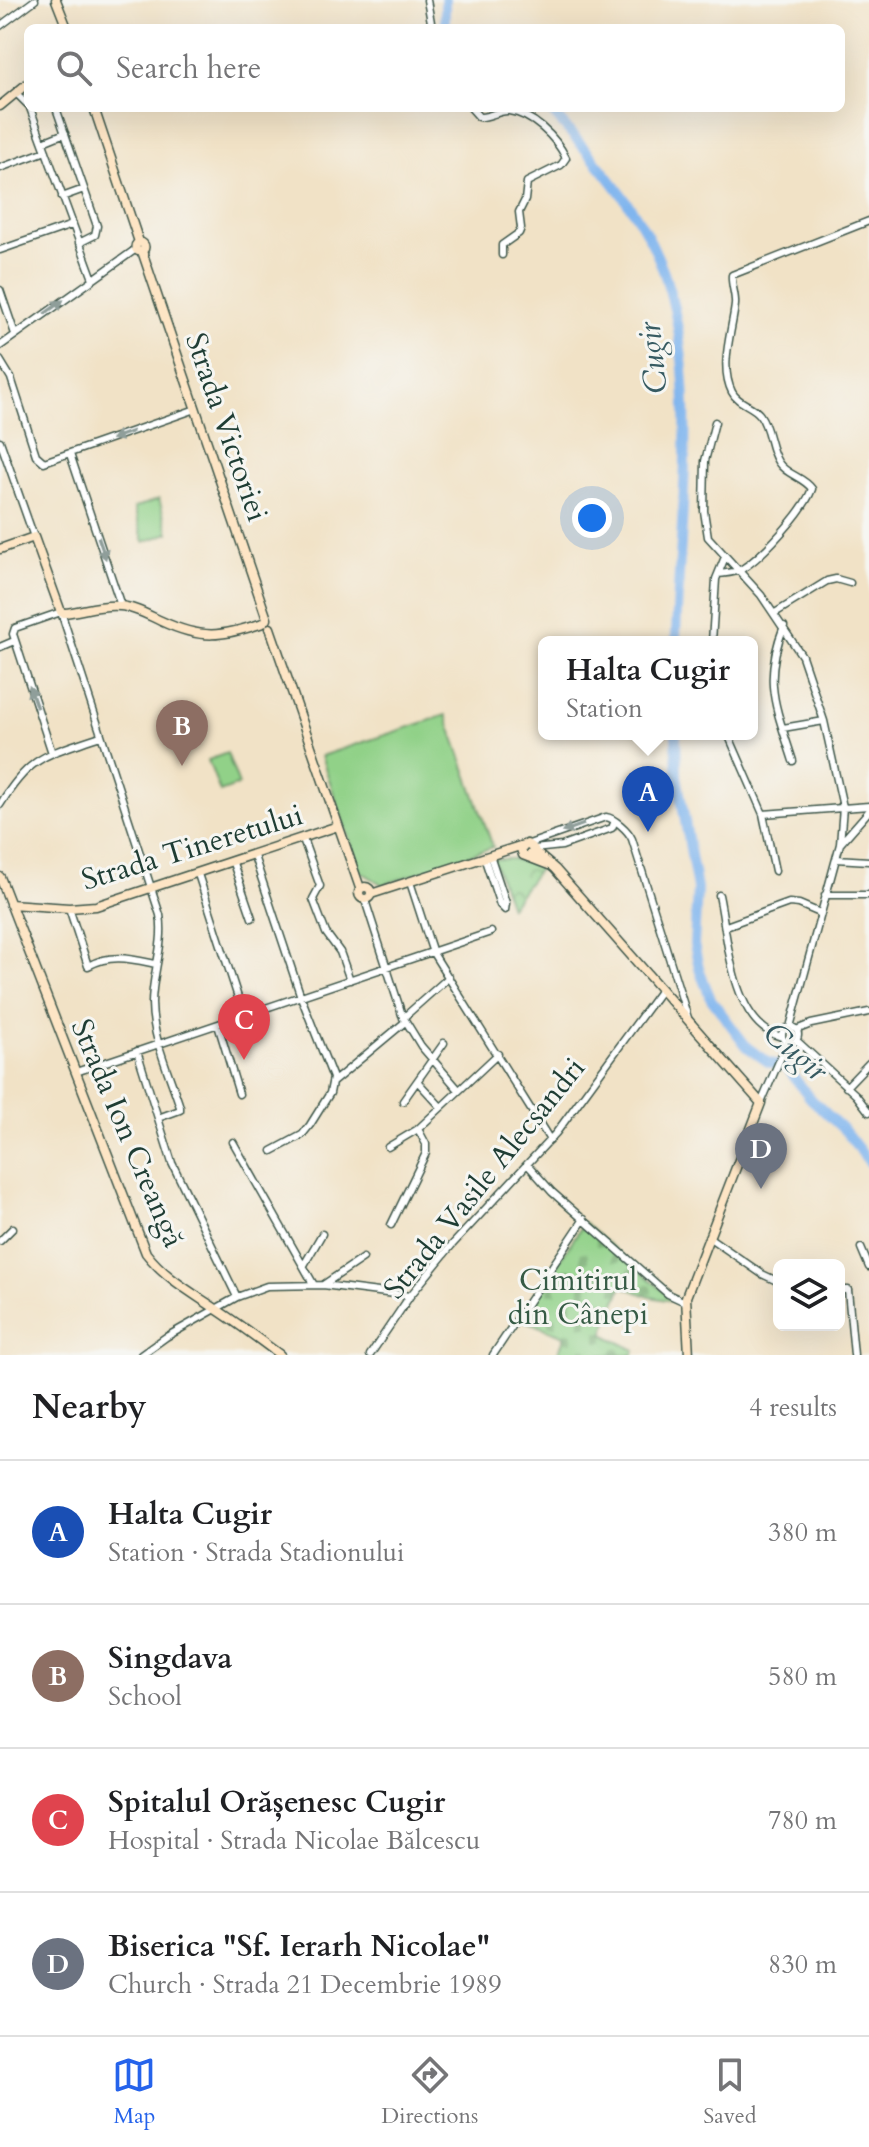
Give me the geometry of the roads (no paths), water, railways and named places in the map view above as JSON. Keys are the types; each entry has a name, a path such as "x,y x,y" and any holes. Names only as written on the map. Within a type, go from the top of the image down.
{"main road":[{"path":"56,0 65,24"},
{"path":"0,106 24,86"},
{"name":"Strada Victoriei","path":"95,112 267,623 360,888 366,887 368,897"},
{"path":"0,549 34,537 61,612 121,606 206,636 223,635 267,623"},
{"name":"Strada Tineretului","path":"10,904 69,908 96,906 338,826"},
{"path":"368,897 490,855 529,850 553,867 761,1103 685,1302 689,1355"},
{"name":"Strada Ion Creangă","path":"0,877 146,1253 183,1288 280,1355"}],"street":[{"path":"0,26 35,0"},
{"path":"427,0 431,24"},
{"path":"16,93 24,102"},
{"path":"31,112 93,279"},
{"path":"57,112 97,231 79,243"},
{"path":"475,112 479,117 505,112"},
{"path":"502,255 502,245 521,228 519,212 526,196 527,182 561,165 566,158 552,139 525,115 514,112"},
{"path":"43,142 65,133"},
{"path":"0,168 46,151"},
{"path":"62,197 84,189"},
{"path":"718,574 739,571 784,528 812,489 778,463 758,412 736,399 728,378 728,339 735,303 732,275 869,221"},
{"path":"0,250 72,225"},
{"path":"0,346 139,247"},
{"path":"0,290 15,334"},
{"path":"0,360 11,378 39,459 49,461 196,409"},
{"path":"715,422 705,461 704,511 708,537 775,613 802,656 824,721 843,807 840,844 793,1029 796,1040 869,1112"},
{"path":"0,441 34,537"},
{"path":"70,454 121,606"},
{"path":"713,636 718,574 725,557"},
{"path":"775,613 827,581 836,579 850,583"},
{"path":"52,753 13,634 15,628 61,612 161,921 152,1009 180,1110 158,1118"},
{"path":"784,626 771,668 773,693 793,761"},
{"path":"0,647 14,641"},
{"path":"783,728 824,721"},
{"path":"0,805 24,770 52,753 100,736"},
{"path":"731,740 763,814 775,871"},
{"path":"763,814 843,807 869,808"},
{"path":"840,844 869,808"},
{"path":"529,850 606,817 626,830 632,839 689,1021"},
{"path":"529,850 562,846 612,828 614,823"},
{"path":"303,839 320,886 313,899 326,933 340,952 350,980"},
{"path":"490,855 503,904"},
{"path":"254,856 301,997 333,1080 330,1093 302,1135 272,1151"},
{"path":"836,859 869,861"},
{"path":"233,863 252,918"},
{"path":"198,874 244,1016"},
{"path":"410,882 433,953 550,1140"},
{"path":"719,895 735,974 745,1006 763,1028 784,1043 796,1040"},
{"path":"825,895 869,895"},
{"path":"368,897 386,968 404,1020 432,1060 458,1089"},
{"path":"726,926 789,903 820,913"},
{"path":"69,908 88,966 117,957 156,964"},
{"path":"76,1072 491,932"},
{"path":"333,1080 449,977"},
{"name":"Strada Vasile Alecsandri","path":"370,1355 410,1296 451,1246 550,1140 662,993 679,983"},
{"path":"761,1103 784,1043 784,1030 869,1012"},
{"path":"218,1025 239,1094"},
{"path":"403,1101 444,1043"},
{"path":"137,1051 176,1172 237,1297"},
{"path":"388,1147 418,1129 498,1054"},
{"path":"846,1087 869,1063"},
{"path":"418,1082 440,1106"},
{"path":"391,1225 426,1153 426,1144 418,1129"},
{"path":"233,1142 314,1285"},
{"path":"527,1164 552,1192 668,1294 685,1302"},
{"path":"493,1355 584,1219"},
{"path":"0,1241 13,1228"},
{"path":"304,1265 322,1234"},
{"path":"710,1238 773,1279"},
{"path":"861,1248 869,1267"},
{"path":"323,1285 363,1258"},
{"path":"141,1355 166,1337 237,1297 267,1286 323,1285 410,1296"},
{"path":"845,1290 848,1290 854,1355"}],"waterway":[{"name":"Cugir","path":"445,0 445,24"},
{"name":"Cugir","path":"552,112 631,208 652,244 669,288 679,336 684,387 684,492 676,636"},
{"name":"Cugir","path":"676,740 677,776 697,889 694,945 711,999 747,1047 768,1062 787,1068 869,1162"}],"place":[{"name":"Singdava","path":"182,766"},
{"name":"Halta Cugir","path":"648,832"},
{"name":"Spitalul Orășenesc Cugir","path":"244,1060"},
{"name":"Biserica \"Sf. Ierarh Nicolae\"","path":"761,1189"}],"park label":[{"name":"Cimitirul din Cânepi","path":"578,1297"}]}
